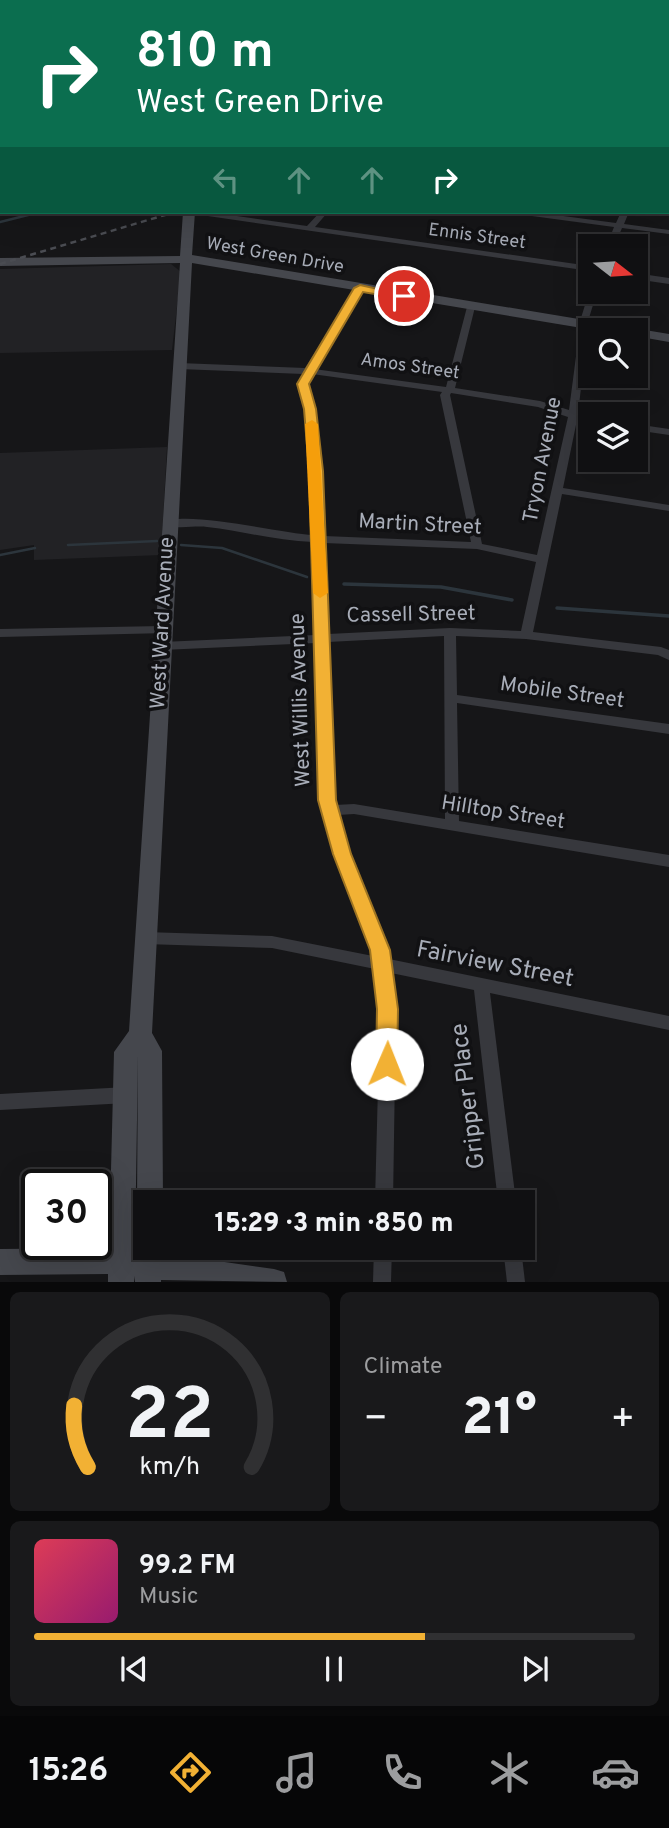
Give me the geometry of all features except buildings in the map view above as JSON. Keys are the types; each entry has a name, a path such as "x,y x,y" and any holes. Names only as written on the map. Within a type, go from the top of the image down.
{"street":[{"name":"West Ward Avenue","path":"150,1190 150,1051 141,1034 145,938 169,523 191,214"},
{"name":"Ennis Street","path":"206,214 578,267"},
{"path":"310,228 322,214"},
{"path":"532,214 669,232"},
{"path":"616,234 624,214"},
{"name":"West Green Drive","path":"0,262 188,258 578,324"},
{"path":"648,278 669,281"},
{"name":"West Willis Avenue","path":"360,288 308,371 303,390 312,428 329,810 346,867 380,950 388,1009 384,1190"},
{"path":"471,307 448,390 444,395 477,546"},
{"path":"648,334 669,338"},
{"name":"Amos Street","path":"179,366 308,371 540,404 578,417"},
{"name":"Tryon Avenue","path":"526,635 573,415 578,374"},
{"path":"648,430 669,432"},
{"path":"558,490 669,508"},
{"name":"Martin Street","path":"169,523 205,523 274,536 477,546 542,560"},
{"path":"450,632 452,826"},
{"name":"Cassell Street","path":"0,633 162,638 450,632 526,635 666,652"},
{"name":"Mobile Street","path":"450,698 669,730"},
{"name":"Hilltop Street","path":"329,810 354,809 669,861"},
{"name":"Fairview Street","path":"145,938 272,942 669,1023"},
{"name":"Gripper Place","path":"481,984 506,1190"},
{"name":"West Ward Avenue","path":"138,1267 126,1052 141,1034"},
{"path":"0,1102 127,1095"},
{"path":"382,1282 383,1260"},
{"path":"513,1260 516,1282"},
{"path":"0,1262 138,1267 274,1282"}],"shaded area":[{"path":"171,264 181,272 172,350 0,353 0,269"},
{"path":"167,447 161,555 34,560 34,545 0,550 0,453"}],"waterway":[{"path":"0,222 32,214"},
{"path":"68,545 157,541"},
{"path":"181,545 222,548 307,577"},
{"path":"0,555 35,548"},
{"path":"344,584 441,587 512,600"},
{"path":"557,608 669,616"}],"railway":[{"path":"0,264 168,214"}],"slow traffic":[{"path":"312,424 320,593"}],"route":[{"path":"387,1064 388,1009 380,950 342,854 327,800 316,471 310,409 303,384 308,371 360,288 404,296"}]}
